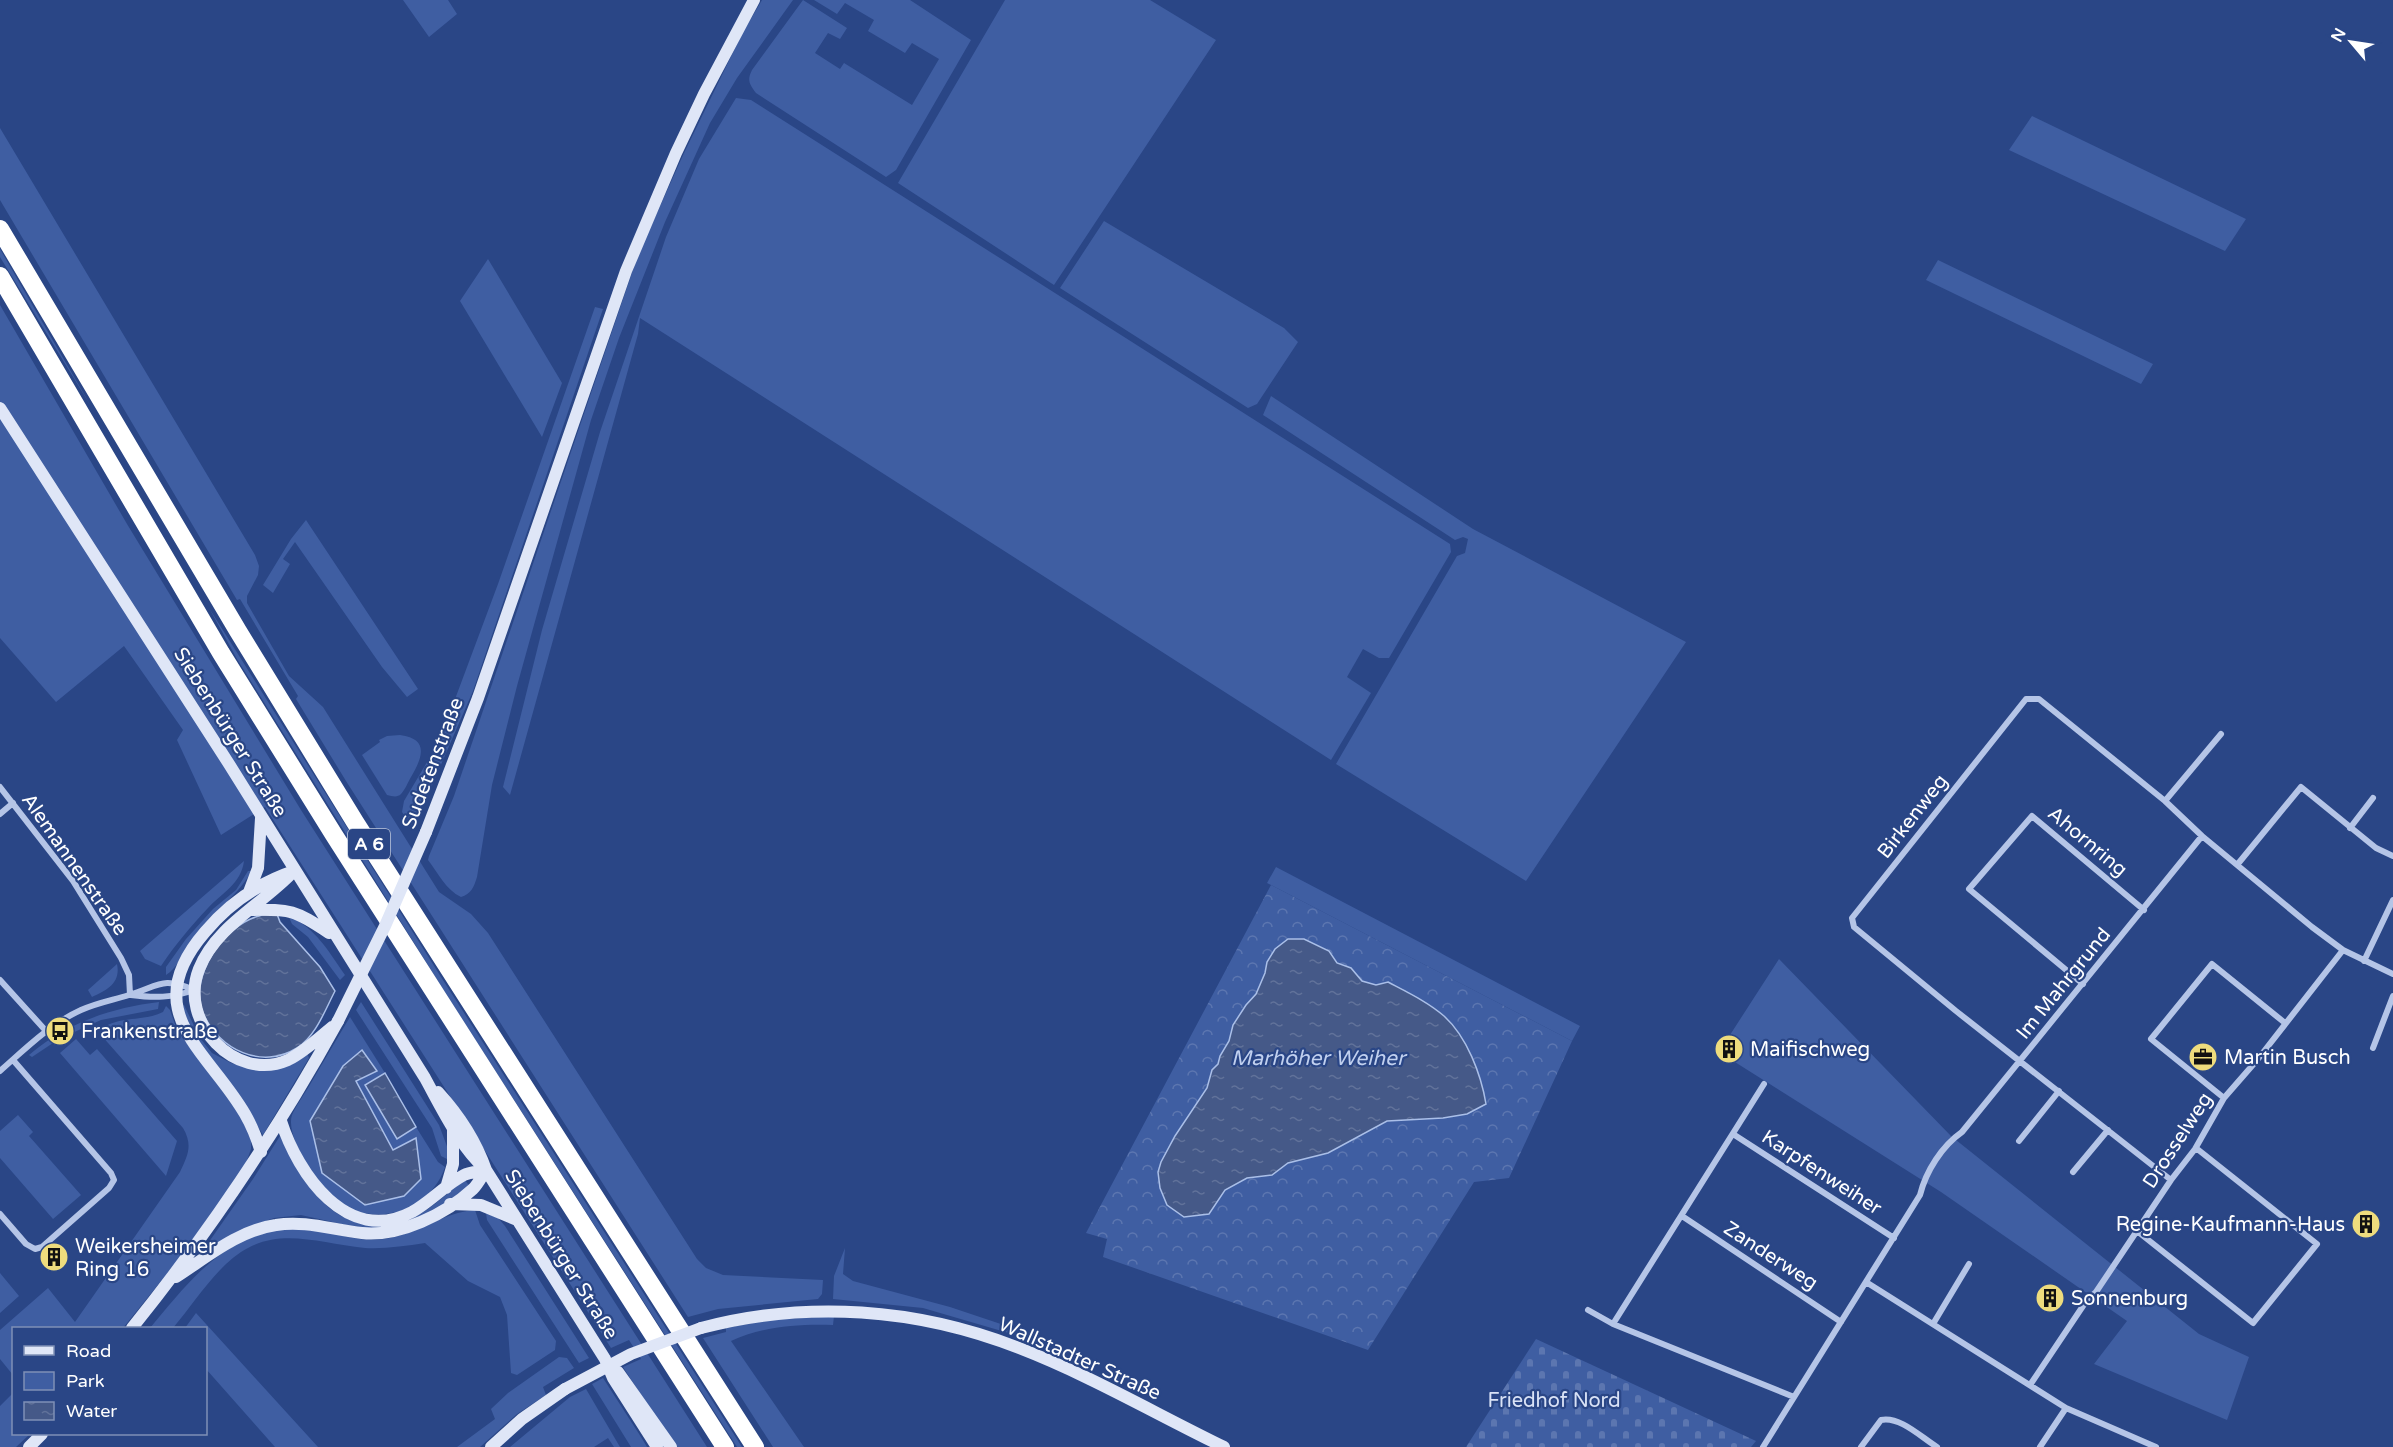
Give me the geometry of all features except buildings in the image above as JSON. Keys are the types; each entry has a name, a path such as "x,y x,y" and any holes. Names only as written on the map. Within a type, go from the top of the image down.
{"highway":[{"name":"A 6","path":"0,230 238,631 355,822 755,1447"},
{"name":"A 6","path":"0,276 281,751 725,1447"}],"main road":[{"name":"Sudetenstraße","path":"134,1327 170,1281 281,1121 339,1021 385,926 426,832 478,698 630,261 704,94 754,0"},
{"name":"Siebenbürger Straße","path":"0,408 261,816 425,1078 453,1128 471,1156 486,1170"},
{"path":"249,892 258,868 261,816"},
{"path":"261,1152 245,1114 189,1039 179,1018 177,983 185,961 198,940 218,916 270,879 294,871"},
{"path":"294,871 276,890 221,934 207,952 198,970 194,990 196,1010 203,1029 220,1048 241,1060 265,1064 288,1060 311,1045 339,1021"},
{"path":"250,910 284,909 303,915 335,936"},
{"name":"Siebenbürger Straße","path":"425,1078 453,1108 479,1150 486,1170 605,1359 614,1378 657,1447"},
{"path":"281,1121 286,1138 322,1195 346,1214 369,1221 390,1220 411,1213 465,1175 486,1170"},
{"path":"446,1188 453,1164 453,1128"},
{"path":"170,1281 232,1241 253,1231 275,1225 300,1223 377,1234 398,1232 416,1225 474,1188 486,1170"},
{"path":"450,1204 481,1205 517,1220"},
{"name":"Wallstadter Straße","path":"491,1447 522,1419 565,1389 631,1354 704,1328 762,1316 827,1311 878,1313 931,1321 988,1337 1020,1348 1224,1447"},
{"name":"Siebenbürger Straße","path":"605,1359 620,1374 671,1447"},
{"path":"29,1447 41,1435"}],"street":[{"name":"Birkenweg","path":"2020,1061 1863,935 1854,927 1852,918 2026,699 2039,699 2165,801 2202,836"},
{"path":"2165,801 2221,734"},
{"name":"Alemannenstraße","path":"0,787 73,880 122,958 129,975 130,995"},
{"path":"2237,865 2301,787 2376,848 2393,856"},
{"path":"2350,828 2373,798"},
{"path":"0,814 13,803"},
{"name":"Ahornring","path":"2083,984 1969,889 2032,816 2144,910"},
{"path":"2202,836 2343,950 2393,974"},
{"name":"Im Mahrgrund","path":"1763,1447 1894,1238 1920,1195 1923,1181 1949,1141 1962,1132 2202,836"},
{"path":"2364,961 2393,900"},
{"name":"Drosselweg","path":"2030,1385 2171,1180 2196,1148 2224,1098 2258,1059 2343,950"},
{"path":"2224,1098 2151,1039 2211,964 2285,1023"},
{"path":"0,980 46,1031"},
{"path":"0,1071 46,1031 80,1010 103,1001 130,995 153,984 177,983 194,990"},
{"path":"130,995 154,998 177,997 194,990"},
{"path":"2373,1048 2393,996"},
{"path":"0,1214 26,1244 35,1249 42,1247 109,1188 114,1180 111,1173 13,1060"},
{"path":"2020,1061 2171,1180"},
{"path":"1613,1324 1764,1084"},
{"path":"2019,1142 2059,1091"},
{"path":"2073,1172 2108,1130"},
{"name":"Karpfenweiher","path":"1733,1134 1894,1238"},
{"path":"2137,1231 2253,1323 2317,1244 2196,1148"},
{"name":"Zanderweg","path":"1682,1216 1841,1322"},
{"path":"1933,1324 1969,1264"},
{"path":"1866,1282 2066,1408 2150,1446"},
{"path":"1588,1310 1613,1324 1794,1397"},
{"path":"2040,1447 2066,1408"},
{"path":"1861,1447 1881,1420 1888,1418 1937,1447"}],"green space":[{"path":"403,0 448,0 457,14 429,37"},
{"path":"762,0 793,0 737,78 710,123 665,222 619,338 591,420 517,686 492,785 477,877 472,890 461,897 443,881 428,860 429,856 454,796 638,255 684,153 742,34"},
{"path":"803,0 847,28 840,39 828,33 815,53 840,69 844,63 912,105 939,59 912,43 905,53 868,31 874,20 845,3 837,14 814,0 910,0 971,40 896,170 886,177 756,93 750,84 752,70"},
{"path":"1005,0 1150,0 1216,40 1054,285 898,183"},
{"path":"736,98 751,100 1450,544 1451,552 1389,658 1379,658 1363,649 1347,677 1371,693 1331,760 640,318 638,334 510,795 503,787 542,630 600,432 666,237 699,159"},
{"path":"2032,116 2246,219 2225,251 2009,150"},
{"path":"0,128 255,555 259,566 258,575 247,596 247,603 289,676 323,707 439,892 471,914 488,933 697,1259 706,1268 723,1275 823,1280 822,1294 818,1299 718,1309 688,1317 346,781 296,699 298,696 240,599 237,600 0,200"},
{"path":"1104,221 1284,328 1298,342 1257,404 1248,408 1060,288"},
{"path":"0,249 92,408 0,257"},
{"path":"488,259 562,383 542,437 460,301"},
{"path":"1938,260 2153,364 2141,384 1926,280"},
{"path":"0,305 127,524 301,810 707,1447 674,1447 623,1367 641,1359 629,1340 611,1348 265,807 221,835 177,740 183,730 124,646 56,702 0,638"},
{"path":"595,307 603,309 473,691 413,829 402,812 404,801 439,742 498,584"},
{"path":"1271,396 1473,529 1686,642 1526,881 1336,764 1457,556 1465,553 1468,539 1463,537 1455,540 1263,415"},
{"path":"306,520 418,689 407,697 382,667 295,542 283,559 290,564 273,593 263,585 291,539"},
{"path":"209,608 441,977 742,1447 737,1447 444,991 237,659"},
{"path":"387,736 410,737 420,745 420,756 402,792 394,796 387,795 362,755 380,742 379,740"},
{"path":"244,861 235,882 195,922 161,966 145,959 140,951"},
{"path":"1276,867 1580,1026 1572,1041 1267,883"},
{"path":"248,871 252,871 237,891 203,926 176,966 166,975 166,967 186,939 213,909 236,890"},
{"path":"1271,885 1572,1041 1509,1178 1474,1182 1368,1350 1103,1257 1107,1239 1086,1233","holes":["1288,939 1304,939 1329,951 1337,963 1351,968 1362,981 1376,985 1486,1104 1467,1114 1443,1118 1387,1121 1328,1153 1288,1163 1272,1175 1247,1178 1225,1190 1209,1214 1158,1172 1175,1136 1207,1088 1212,1070 1218,1064 1229,1041 1233,1025 1256,994 1267,962 1275,949"]},
{"path":"288,915 307,927 321,941 345,975 340,980 308,937 292,924"},
{"path":"1779,959 1951,1136 2199,1334 2249,1357 2227,1420 2094,1364 2127,1321 1941,1192 1719,1052"},
{"path":"117,964 117,976 112,985 92,997 88,990"},
{"path":"159,1002 158,1009 101,1020 59,1039 32,1057 29,1055 58,1034 90,1019 123,1008"},
{"path":"361,1002 439,1125 448,1149 447,1159 441,1156 432,1128 356,1010"},
{"path":"184,1005 200,1038 212,1053 231,1063 251,1069 307,1053 309,1058 263,1135 245,1105 196,1041 182,1006"},
{"path":"166,1006 170,1010 177,1030 242,1118 251,1141 246,1163 174,1265 124,1327 12,1327 12,1374 0,1359 0,1330 48,1288 75,1322 180,1172 189,1145 183,1128 101,1035 100,1030 115,1022 148,1017 163,1012"},
{"path":"350,1017 385,1073 365,1085 397,1139 416,1127 438,1162 445,1167 429,1194 404,1210 389,1214 359,1212 344,1206 326,1191 300,1151 291,1125 295,1108"},
{"path":"76,1039 90,1055 97,1049 177,1141 166,1176 60,1053"},
{"path":"18,1115 33,1132 29,1136 81,1195 53,1219 0,1158 0,1131"},
{"path":"280,1136 296,1166 315,1194 327,1206 355,1222 380,1226 400,1223 428,1209 465,1180 470,1187 430,1213 405,1225 364,1229 301,1215 274,1218 246,1228 199,1256"},
{"path":"475,1210 480,1225 556,1341 555,1350 517,1375 511,1373 507,1315 500,1297 468,1281 425,1243 365,1248 293,1238 259,1243 242,1251 226,1264 174,1327 151,1327 188,1284 215,1258 248,1239 272,1231 299,1228 354,1238 384,1239 396,1237"},
{"path":"486,1213 498,1218 505,1226 589,1358 579,1363 487,1220"},
{"path":"845,1248 843,1274 853,1281 950,1307 1025,1332 1022,1337 923,1308 833,1299 834,1276"},
{"path":"0,1273 19,1296 0,1313"},
{"path":"196,1313 318,1447 275,1447 207,1370 207,1327 186,1327"},
{"path":"834,1316 833,1325 781,1327 756,1332 731,1341 804,1447 773,1447 703,1338 726,1332 726,1328 770,1320"},
{"name":"Friedhof Nord","path":"1536,1339 1756,1441 1751,1447 1466,1447"},
{"path":"559,1357 567,1358 574,1368 543,1387 546,1395 517,1414 480,1447 457,1447 495,1419 491,1409 508,1393"},
{"path":"603,1378 647,1447 631,1447 592,1384"},
{"path":"586,1389 620,1447 614,1447 608,1438 594,1447 510,1447 570,1397"},
{"path":"12,1394 12,1435 29,1435 16,1447 0,1447 0,1406"}],"water":[{"path":"277,914 280,922 320,967 335,991 319,1022 304,1043 284,1054 270,1057 256,1056 243,1053 231,1046 210,1026 203,1013 200,984 212,954 233,930 259,916"},
{"name":"Marhöher Weiher","path":"1288,939 1304,939 1329,951 1337,963 1351,968 1362,981 1376,985 1388,982 1444,1016 1460,1034 1472,1057 1486,1104 1467,1114 1443,1118 1387,1121 1328,1153 1288,1163 1272,1175 1247,1178 1225,1190 1209,1214 1184,1217 1167,1205 1160,1188 1158,1172 1161,1162 1175,1136 1207,1088 1212,1070 1218,1064 1229,1041 1233,1025 1256,994 1267,962 1275,949"},
{"path":"362,1050 377,1071 356,1081 393,1150 416,1138 421,1179 404,1196 365,1205 322,1173 310,1121 343,1066"},
{"path":"385,1073 416,1127 397,1139 365,1085"}],"place":[{"name":"Frankenstraße","path":"60,1031"},
{"name":"Maifischweg","path":"1729,1049"},
{"name":"Martin Busch","path":"2203,1057"},
{"name":"Regine-Kaufmann-Haus","path":"2366,1224"},
{"name":"Weikersheimer Ring 16","path":"54,1257"},
{"name":"Sonnenburg","path":"2050,1298"}]}
